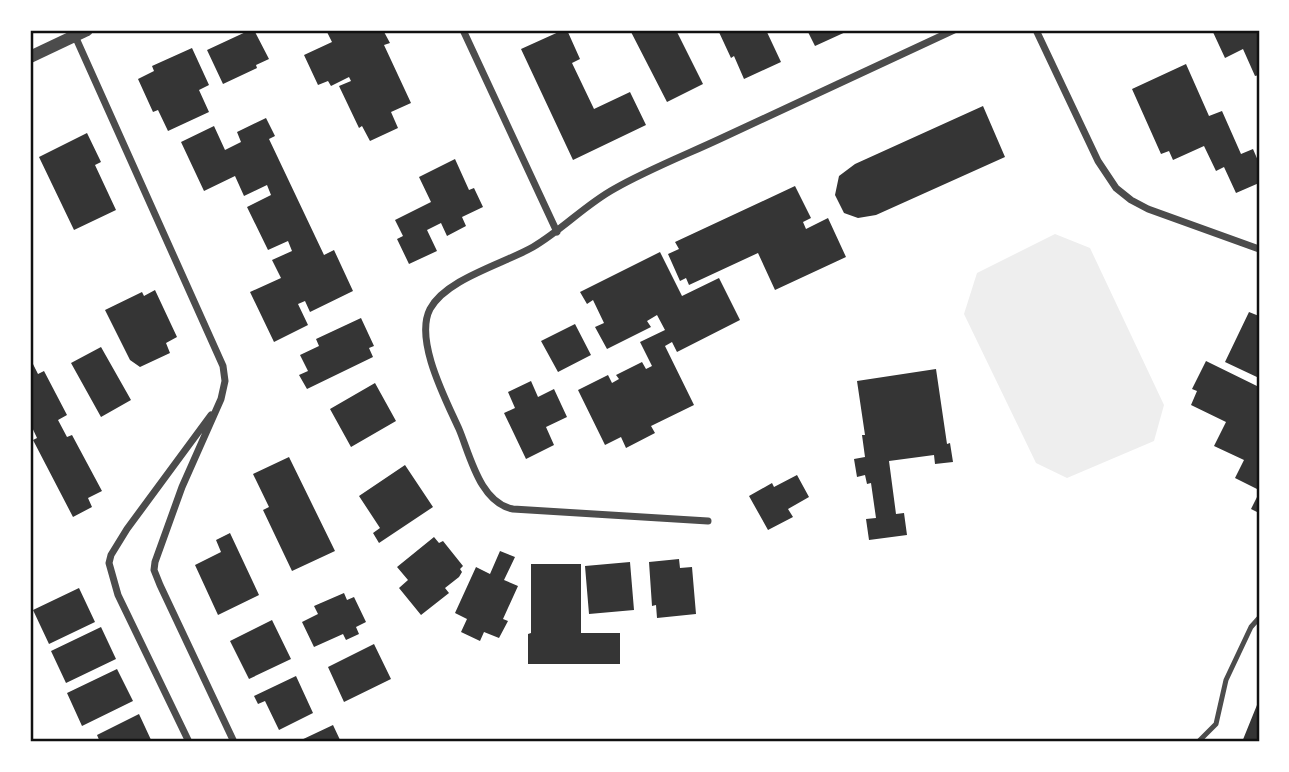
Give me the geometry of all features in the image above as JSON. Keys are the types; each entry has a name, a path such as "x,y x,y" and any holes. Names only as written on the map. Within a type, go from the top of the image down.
{"street":[{"path":"30,57 87,30"},
{"path":"463,30 557,232"},
{"path":"708,521 513,509 499,504 484,486 439,383 426,330 429,312 438,298 453,286 513,258 557,232 614,188 954,30"},
{"path":"1036,30 1098,161 1116,188 1149,209 1259,249"},
{"path":"75,36 218,350 225,381 221,399 182,487 154,567 234,742"},
{"path":"189,742 118,595 109,563 127,529 221,399"}],"lane":[{"path":"1198,742 1216,724 1226,680 1251,627 1259,618"}],"shaded area":[{"path":"1055,234 1090,248 1164,405 1154,441 1067,478 1036,463 964,314 977,273"}],"building":[{"path":"254,30 269,59 256,65 257,68 223,84 207,50"},
{"path":"326,30 383,30 390,43 384,45 411,103 391,112 398,128 370,141 362,126 359,128 339,86 351,81 349,77 331,86 328,81 318,85 304,55 332,42"},
{"path":"567,30 580,59 572,63 594,109 630,92 646,125 573,160 521,49"},
{"path":"630,30 676,30 703,84 667,102"},
{"path":"718,30 766,30 781,62 744,79"},
{"path":"807,30 850,30 815,46"},
{"path":"1212,30 1259,30 1259,75 1255,76 1243,49 1225,58"},
{"path":"192,48 209,85 199,90 209,112 168,131 158,110 153,112 138,79 154,71 152,66"},
{"path":"1186,64 1209,116 1222,111 1241,154 1253,149 1259,163 1259,183 1236,193 1224,167 1216,171 1204,146 1173,160 1169,151 1161,154 1132,89"},
{"path":"983,106 1005,157 876,215 858,218 844,213 835,195 839,176 855,164"},
{"path":"266,118 275,136 269,139 324,255 334,250 353,291 310,312 305,301 298,304 308,325 274,342 250,292 281,278 272,260 292,251 288,241 268,250 247,207 271,195 267,185 244,196 235,176 204,191 181,142 214,126 225,150 241,142 237,132"},
{"path":"87,133 101,162 95,165 116,210 74,230 39,157"},
{"path":"455,159 469,190 474,188 483,207 462,217 466,226 447,236 441,223 427,230 437,251 409,264 397,239 403,236 395,220 431,202 419,177"},
{"path":"795,186 811,218 803,222 806,229 828,218 846,257 775,290 758,253 689,285 686,278 680,281 668,254 679,249 675,242"},
{"path":"660,252 682,296 719,278 740,320 677,352 672,342 665,346 694,405 651,426 655,433 626,448 621,437 605,445 578,390 608,375 612,383 619,379 616,375 642,362 646,369 652,366 640,342 665,330 657,315 647,321 651,327 607,349 595,327 604,323 593,300 587,304 580,292"},
{"path":"155,290 177,337 166,343 170,353 140,367 130,360 105,310 142,292 144,296"},
{"path":"1249,312 1259,316 1259,378 1225,362"},
{"path":"361,318 374,346 369,348 373,357 307,389 299,375 308,371 300,355 319,346 316,339"},
{"path":"575,324 591,355 558,372 541,341"},
{"path":"101,347 131,400 101,417 71,363"},
{"path":"1206,361 1259,387 1259,490 1235,478 1244,460 1214,446 1226,422 1191,405 1197,391 1192,389"},
{"path":"33,364 38,374 44,371 67,415 58,420 67,437 72,435 102,491 88,498 92,507 73,517 33,440 37,438 30,423 30,366"},
{"path":"936,369 947,444 950,443 953,462 935,464 934,455 889,461 896,514 904,513 907,535 869,540 866,519 876,518 871,483 867,484 865,475 857,477 854,459 865,457 862,435 865,435 857,381"},
{"path":"531,381 538,397 554,389 567,417 546,427 554,445 526,459 504,413 515,408 508,392"},
{"path":"375,383 396,421 351,447 330,409"},
{"path":"289,457 335,551 292,571 263,510 269,507 253,474"},
{"path":"405,465 433,507 379,543 373,533 380,528 359,496"},
{"path":"797,475 809,497 788,509 793,517 768,530 749,496 772,483 774,487"},
{"path":"1259,493 1259,513 1251,509"},
{"path":"230,533 259,595 218,615 195,565 221,552 216,540"},
{"path":"434,537 439,543 443,541 463,566 460,569 462,572 445,588 449,593 421,615 399,588 408,580 397,567"},
{"path":"500,551 515,557 504,580 518,586 503,619 508,621 499,638 484,632 480,641 461,632 467,619 455,613 476,567 490,574"},
{"path":"679,559 680,568 692,567 696,614 657,618 656,605 652,606 649,562"},
{"path":"630,562 634,610 589,614 585,566"},
{"path":"531,564 581,564 581,633 620,633 620,664 528,664"},
{"path":"79,588 95,622 49,644 33,610"},
{"path":"344,593 347,600 354,597 366,622 356,627 359,634 346,640 343,634 314,647 302,622 318,614 314,606"},
{"path":"272,620 291,659 249,679 230,641"},
{"path":"101,627 116,659 66,683 51,651"},
{"path":"374,644 391,679 344,702 328,667"},
{"path":"117,669 133,701 82,726 67,693"},
{"path":"296,676 313,713 279,730 265,701 258,704 254,696"},
{"path":"1259,700 1259,742 1242,742"},
{"path":"139,714 152,742 100,742 97,735"},
{"path":"333,725 341,742 297,742"}]}
